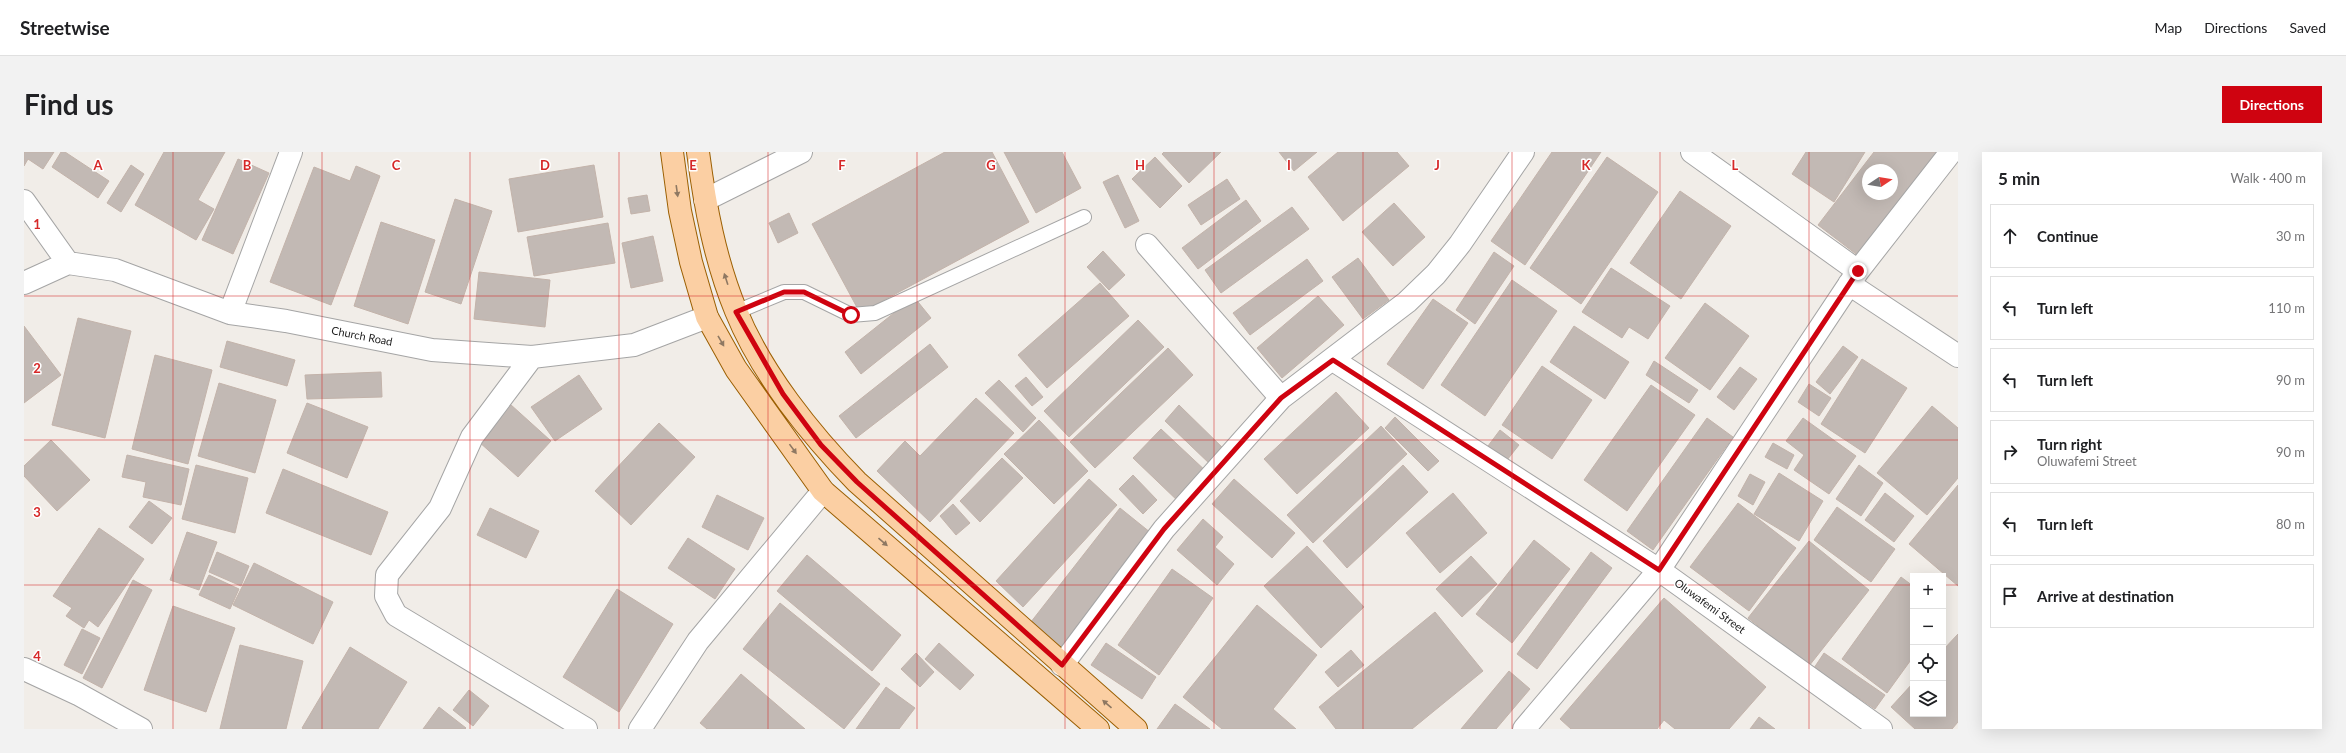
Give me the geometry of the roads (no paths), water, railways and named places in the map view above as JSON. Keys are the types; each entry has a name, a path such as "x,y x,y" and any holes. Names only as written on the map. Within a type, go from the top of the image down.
{"main road":[{"path":"672,152 680,211 689,255 707,317 741,375 823,491 1098,729"},
{"path":"698,152 704,200 715,245 736,312 783,394 821,445 857,482 1136,729"}],"street":[{"path":"230,313 291,152"},
{"path":"704,200 801,152"},
{"path":"1062,665 1164,529 1281,398 1333,360 1406,302 1436,274 1460,244 1524,152"},
{"path":"1692,152 1958,356"},
{"path":"1524,729 1659,570 1854,277 1951,152"},
{"path":"24,201 68,262 24,283"},
{"path":"1147,245 1281,398"},
{"name":"Church Road","path":"68,262 115,270 230,313 286,321 432,350 532,357 634,345 707,317"},
{"path":"532,357 472,437 440,508 387,575 386,596 396,615 586,729"},
{"name":"Oluwafemi Street","path":"1333,360 1659,570 1881,729"},
{"path":"640,729 698,641 823,491"},
{"path":"24,669 78,694 141,729"}],"lane":[{"path":"736,312 784,292 804,292 851,315 875,313 1084,217"}]}
